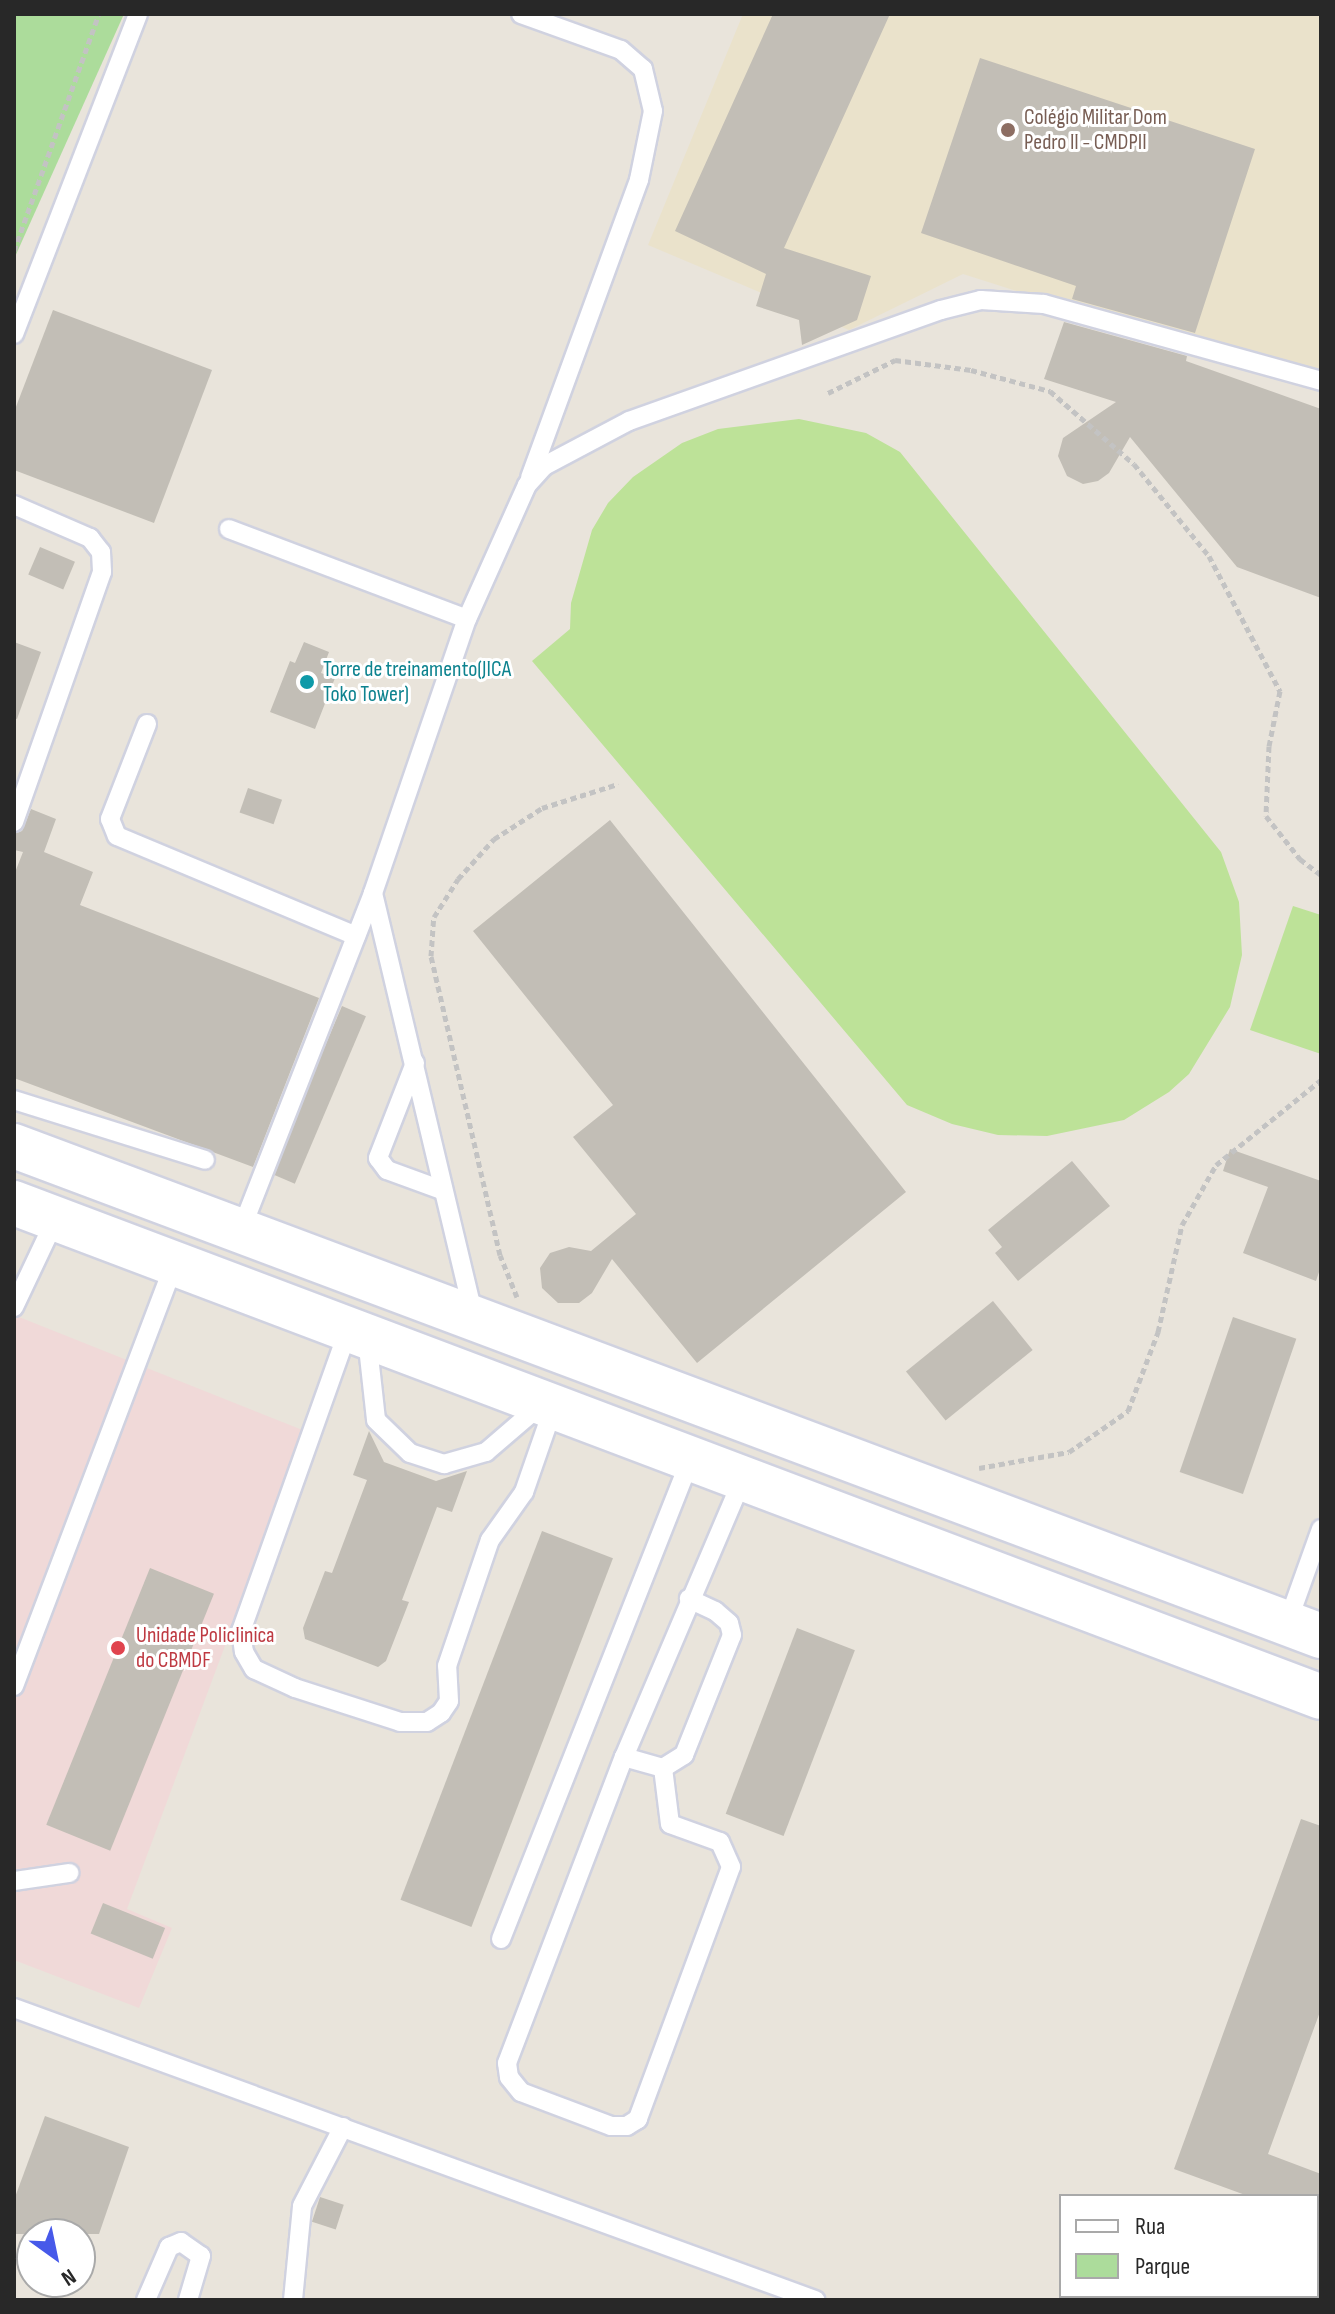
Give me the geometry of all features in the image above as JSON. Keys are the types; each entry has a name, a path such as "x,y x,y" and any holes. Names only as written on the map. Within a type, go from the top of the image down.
{"street":[{"path":"17,1116 95,1174 475,1323 965,1501 1052,1539 1304,1630"},
{"path":"64,1221 95,1174"},
{"path":"14,1203 176,1260 1321,1697"},
{"path":"564,1410 608,1373"},
{"path":"1037,1590 1052,1539"}],"lane":[{"path":"14,334 138,14"},
{"path":"241,1230 373,893 467,619 527,485 639,180 653,111 643,69 621,50 521,14"},
{"path":"527,485 564,452 629,421 941,310 981,300 1044,304 1321,381"},
{"path":"14,505 90,538 101,552 102,572 14,822"},
{"path":"229,529 467,619"},
{"path":"147,724 110,819 117,836 356,936"},
{"path":"373,893 475,1323"},
{"path":"415,1063 378,1158 387,1170 442,1190"},
{"path":"17,1116 205,1160"},
{"path":"14,1307 64,1221"},
{"path":"14,1686 176,1260"},
{"path":"358,1332 241,1631 244,1652 254,1669 295,1688 400,1722 427,1722 441,1713 449,1701 447,1666 490,1540 524,1492 564,1410"},
{"path":"358,1332 376,1420 410,1453 444,1464 486,1452 564,1410"},
{"path":"501,1939 691,1458"},
{"path":"663,1768 670,1824 720,1842 731,1867 638,2119 627,2126 611,2126 521,2092 509,2077 507,2063 624,1757 743,1478"},
{"path":"1304,1630 1321,1529"},
{"path":"624,1757 663,1768 684,1755 732,1635 729,1623 715,1611 689,1599"},
{"path":"14,1881 69,1873"},
{"path":"14,2008 815,2300"},
{"path":"293,2300 302,2206 343,2127"},
{"path":"146,2300 169,2247 181,2242 201,2253 188,2300"}],"path":[{"path":"14,251 99,14"},
{"path":"828,393 895,360 971,370 1050,391 1134,464 1209,556 1280,691 1269,746 1266,816 1300,859 1321,875"},
{"path":"527,1307 516,1297 500,1255 431,956 434,917 458,879 494,839 542,808 618,784"},
{"path":"968,1471 1069,1452 1128,1411 1158,1332 1182,1225 1216,1165 1321,1080"}],"shaded area":[{"name":"Colégio Militar Dom Pedro II - CMDPII","path":"743,14 1321,14 1321,388 963,274 849,330 648,245"},
{"name":"Unidade Policlinica do CBMDF","path":"14,1315 305,1431 127,1909 172,1928 139,2008 14,1960"}],"green space":[{"path":"14,14 124,14 14,259"},
{"path":"799,419 866,433 900,452 1221,852 1239,902 1242,955 1230,1007 1189,1074 1169,1092 1124,1120 1047,1136 998,1135 952,1124 907,1105 532,661 570,629 571,603 592,530 608,503 633,477 682,443 718,429"},
{"path":"1293,906 1321,915 1321,1054 1250,1030"}],"building":[{"path":"773,14 890,14 784,248 871,276 857,320 802,345 799,320 756,306 766,274 675,231"},
{"path":"980,58 1255,149 1195,333 1072,299 1076,286 921,233"},
{"path":"53,310 212,370 154,523 14,470 14,412"},
{"path":"1064,322 1187,356 1186,361 1321,409 1321,598 1237,567 1130,437 1109,473 1098,481 1083,484 1067,476 1058,456 1063,438 1116,402 1044,379"},
{"path":"40,547 75,562 63,589 28,575"},
{"path":"14,642 41,652 17,719 14,718"},
{"name":"Torre de treinamento(JICA Toko Tower)","path":"304,642 329,652 321,673 335,678 315,729 270,712 290,661 295,663"},
{"path":"248,788 282,800 274,824 240,813"},
{"path":"31,809 56,819 44,852 93,872 80,905 319,998 253,1167 14,1078 14,875 23,852 14,850 14,834 22,831"},
{"path":"610,820 906,1192 697,1363 612,1259 592,1293 579,1303 558,1303 542,1288 540,1268 550,1253 569,1247 591,1251 636,1214 573,1137 613,1105 473,931"},
{"path":"342,1006 366,1016 295,1184 271,1174"},
{"path":"1230,1149 1321,1181 1321,1266 1316,1281 1243,1253 1268,1187 1223,1171"},
{"path":"1072,1161 1110,1206 1018,1281 995,1253 1002,1247 988,1230"},
{"path":"993,1301 1033,1350 946,1420 906,1371"},
{"path":"1233,1317 1296,1339 1243,1494 1180,1472"},
{"path":"369,1431 384,1462 436,1481 467,1471 452,1512 437,1507 402,1600 409,1602 386,1661 378,1667 305,1639 303,1628 325,1571 332,1573 367,1480 353,1475"},
{"path":"542,1531 613,1558 471,1927 400,1900"},
{"path":"150,1568 214,1594 110,1851 46,1825"},
{"path":"797,1628 855,1650 784,1836 726,1814"},
{"path":"1301,1819 1321,1826 1321,2009 1268,2154 1321,2174 1321,2196 1243,2194 1174,2169"},
{"path":"103,1903 165,1928 153,1959 91,1934"},
{"path":"45,2116 129,2147 99,2234 96,2234 96,2218 16,2218 14,2234 14,2200"},
{"path":"320,2197 344,2205 336,2229 312,2222"}],"place":[{"name":"Colégio Militar Dom Pedro II - CMDPII","path":"1008,130"},
{"name":"Torre de treinamento(JICA Toko Tower)","path":"307,682"},
{"name":"Unidade Policlinica do CBMDF","path":"118,1648"}]}
